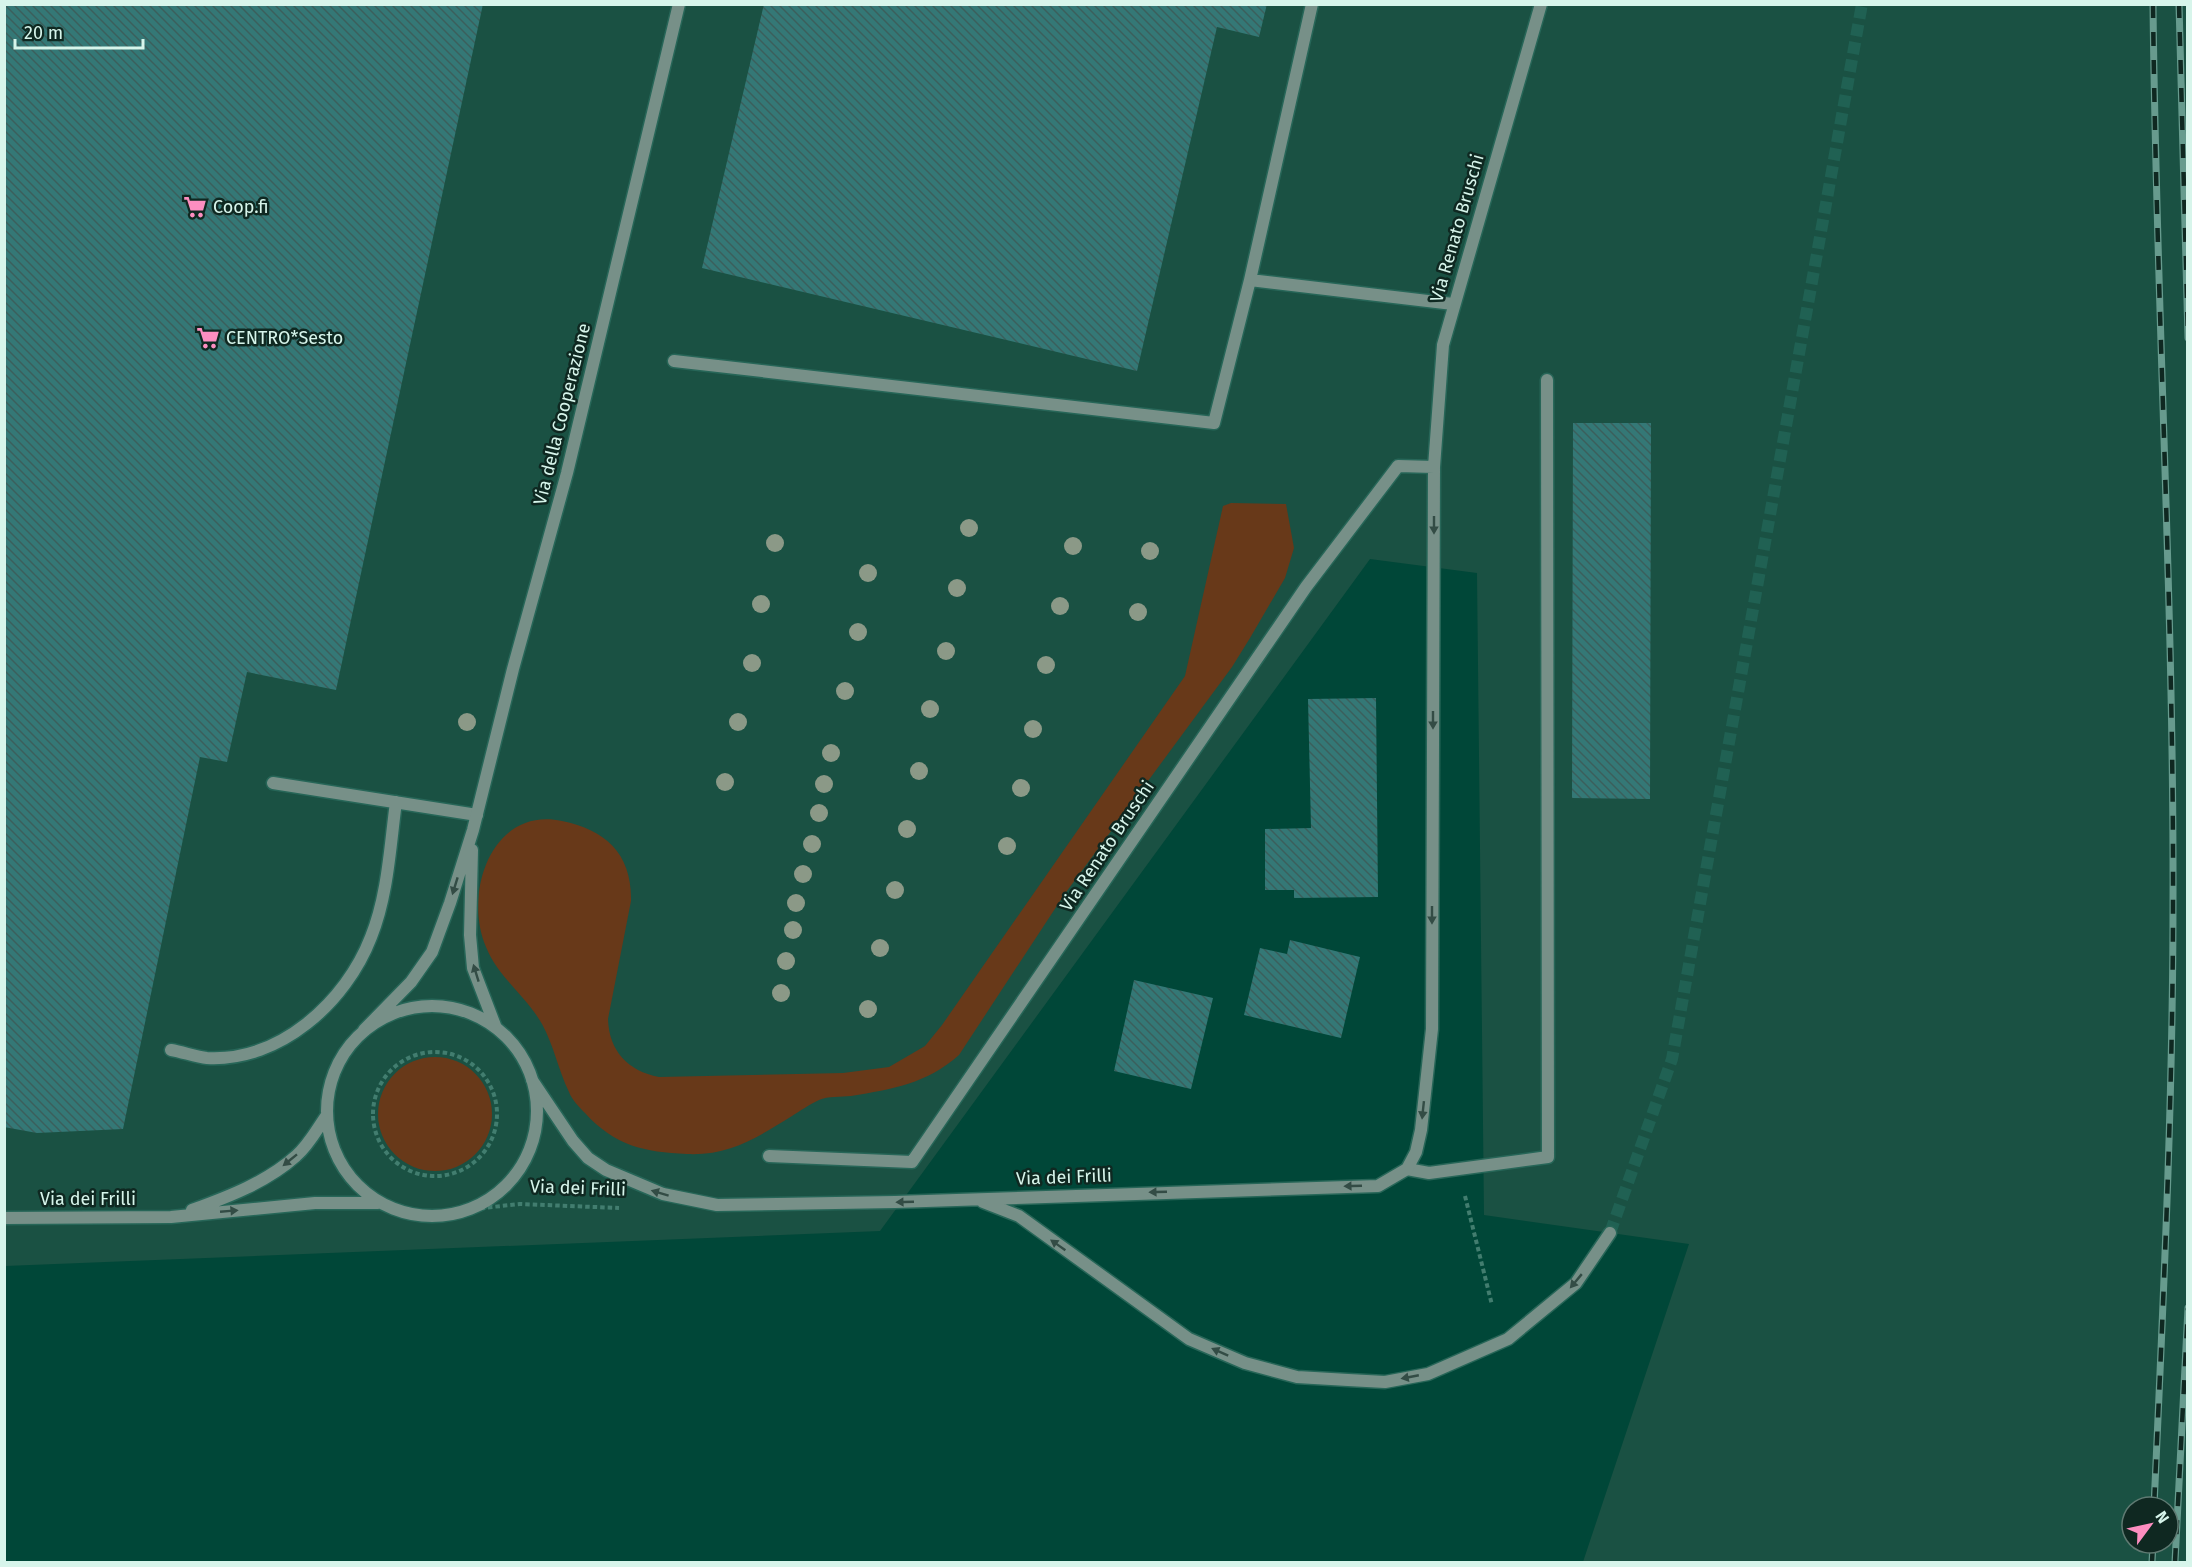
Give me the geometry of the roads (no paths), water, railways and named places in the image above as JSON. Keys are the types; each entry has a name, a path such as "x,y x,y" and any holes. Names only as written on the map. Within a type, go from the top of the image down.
{"street":[{"name":"Via della Cooperazione","path":"364,1030 411,982 432,952 441,933 477,815 513,669 567,473 679,4"},
{"path":"674,361 1214,423 1251,280 1312,4"},
{"name":"Via Renato Bruschi","path":"1407,1169 1416,1152 1421,1130 1432,1029 1434,466 1443,345 1541,4"},
{"path":"1251,280 1453,304"},
{"path":"1407,1169 1429,1173 1548,1157 1547,380"},
{"name":"Via Renato Bruschi","path":"769,1156 912,1162 1306,587 1398,466 1434,466"},
{"path":"273,783 477,815"},
{"path":"171,1050 206,1058 234,1056 267,1048 305,1026 333,998 354,970 371,938 382,899 396,802"},
{"name":"Via della Cooperazione","path":"472,830 470,935 473,968 496,1028"},
{"name":"Via dei Frilli","path":"532,1080 537,1124 522,1166 509,1184 492,1198 473,1209 442,1217 426,1217 409,1215 380,1203 362,1190 342,1165 330,1136 327,1115 330,1083 343,1054 364,1030 381,1018 420,1006 460,1010 496,1028 514,1046 556,1118 588,1158 606,1170 663,1194 717,1204 963,1200 1378,1186 1407,1169"},
{"name":"Via dei Frilli","path":"171,1217 224,1199 280,1169 297,1156 327,1115"},
{"path":"963,1200 994,1205 1019,1216 1189,1339 1245,1363 1297,1377 1385,1382 1428,1374 1508,1339 1576,1283 1610,1233"},
{"name":"Via dei Frilli","path":"4,1218 171,1217 315,1203 380,1203"}],"tunnel":[{"path":"1610,1233 1672,1059 1862,4"}],"railway":[{"path":"2153,4 2173,791 2173,978 2164,1281 2155,1495"},
{"path":"2179,4 2188,338"},
{"path":"2175,1562 2188,1308"},
{"path":"2152,1555 2152,1562"}],"place":[{"name":"Coop.fi","path":"195,207"},
{"name":"CENTRO*Sesto","path":"208,338"}]}
